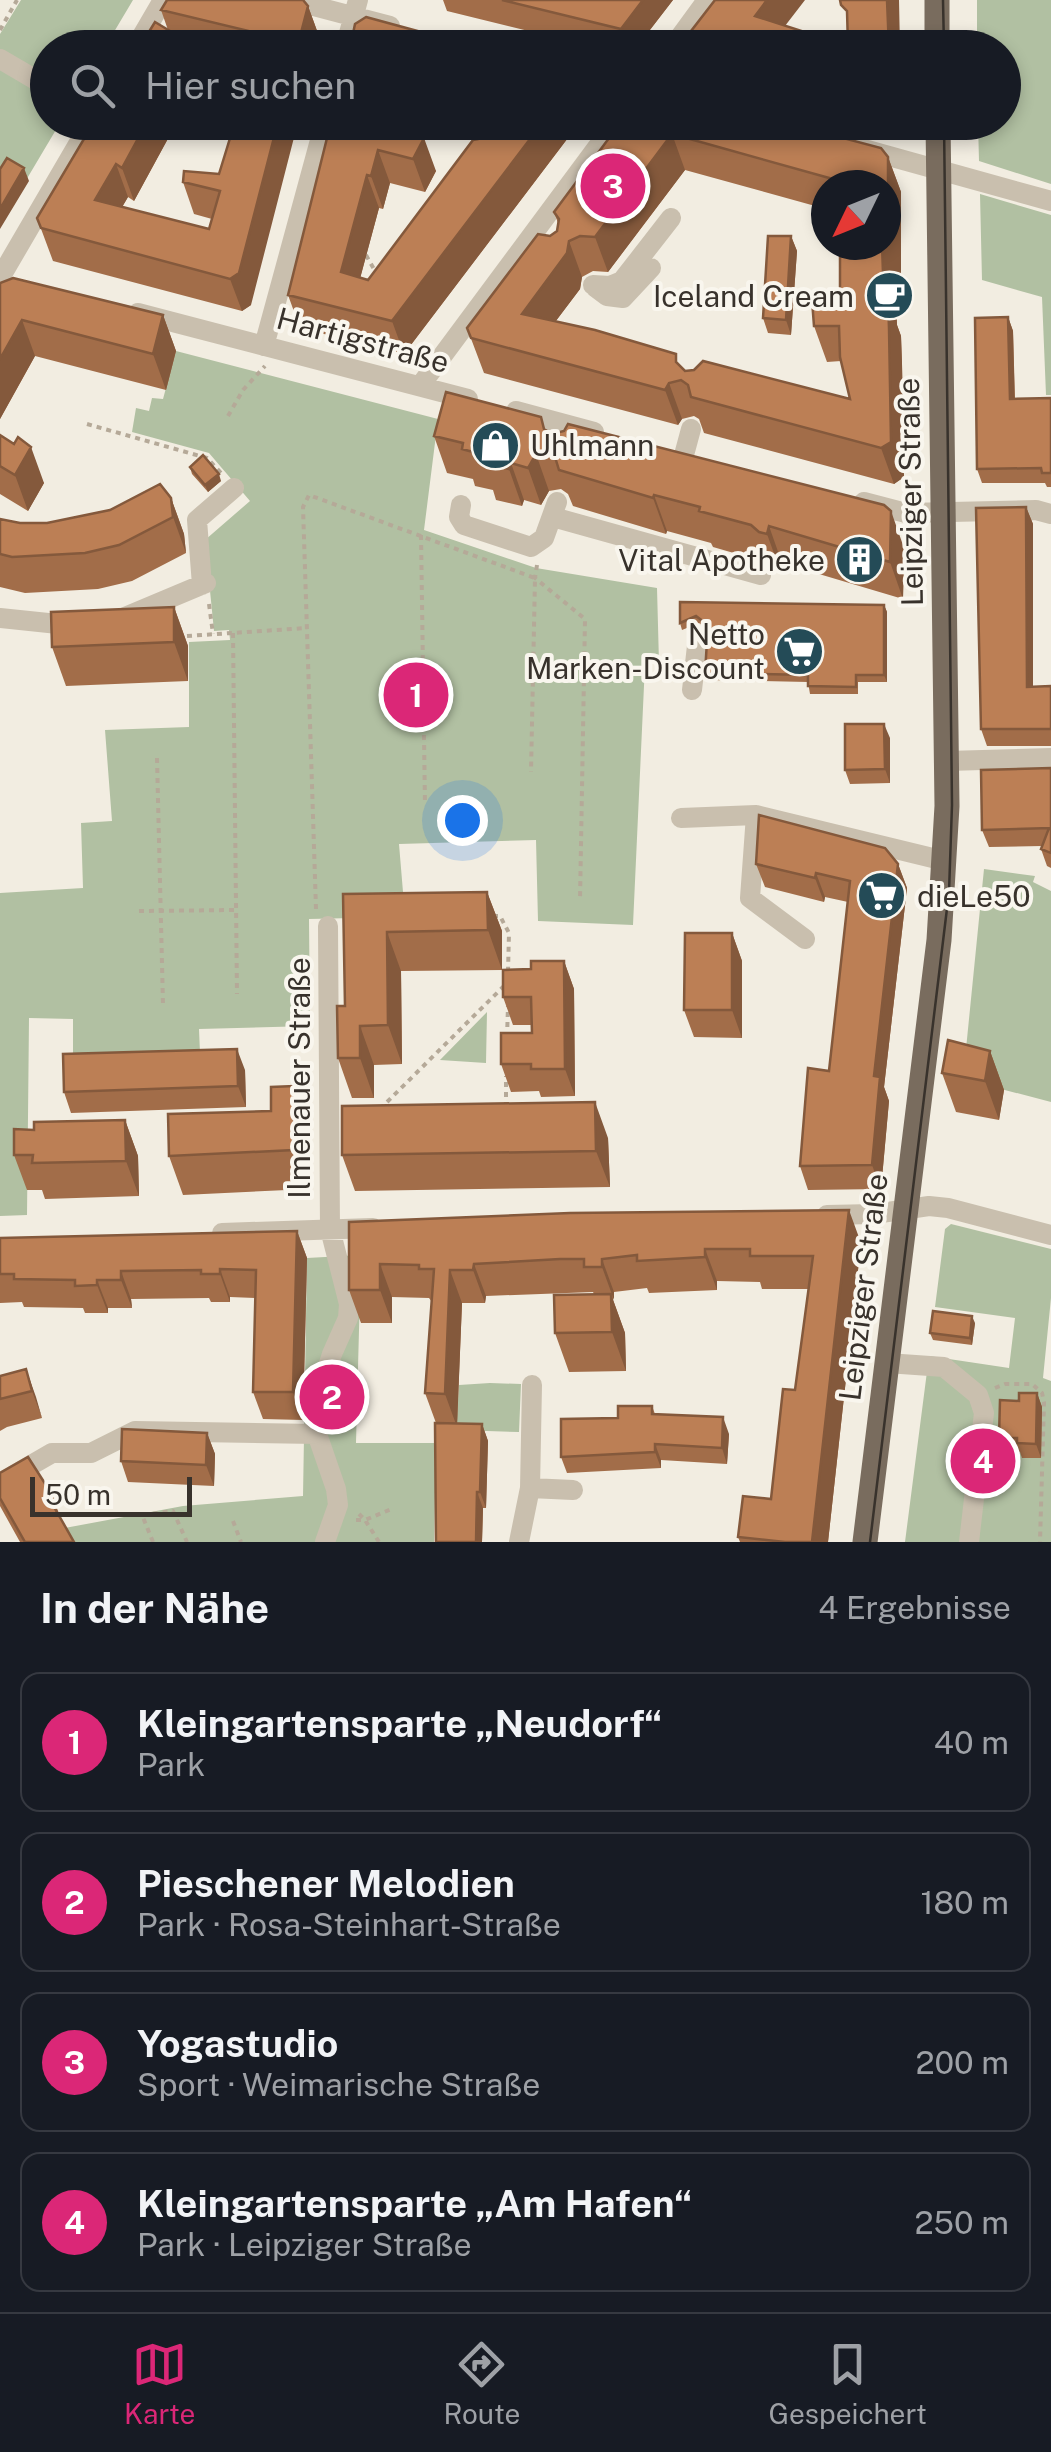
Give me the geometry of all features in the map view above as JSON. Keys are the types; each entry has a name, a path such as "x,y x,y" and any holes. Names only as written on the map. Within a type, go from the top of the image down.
{"main road":[{"path":"937,0 937,30"},
{"name":"Leipziger Straße","path":"865,1542 939,940 945,860 938,140"}],"street":[{"path":"146,30 163,0"},
{"path":"291,0 356,8 407,30"},
{"path":"685,30 707,0"},
{"path":"0,59 30,76"},
{"path":"25,283 0,278 81,140"},
{"path":"268,347 320,140"},
{"path":"420,386 538,242 604,140"},
{"path":"835,142 1051,201"},
{"path":"651,268 623,298 608,296 590,283 610,286 622,281 671,218"},
{"name":"Hartigstraße","path":"117,307 420,386 574,435 612,437"},
{"path":"684,455 691,429"},
{"path":"0,618 79,626 131,616 204,584 196,520 234,488"},
{"path":"850,499 906,513 1036,510 1051,514"},
{"path":"460,505 459,517 464,525 531,546 544,538 555,509 761,575"},
{"path":"692,690 698,637"},
{"path":"946,761 1051,758"},
{"path":"682,818 756,815 945,860"},
{"path":"756,815 750,898 805,939"},
{"name":"Ilmenauer Straße","path":"317,1434 319,1391 348,1318 349,1304 330,1230 328,926"},
{"path":"800,1216 948,1208 1051,1235"},
{"path":"198,1233 390,1228"},
{"path":"887,1364 944,1367 978,1396 984,1413 969,1542"},
{"path":"520,1542 530,1488 532,1386"},
{"path":"0,1483 52,1453 91,1453 135,1430 264,1438 317,1434 336,1490 336,1518 325,1542"},
{"path":"530,1488 573,1490"}],"path":[{"path":"0,30 18,0"},
{"path":"366,255 375,271"},
{"path":"228,416 243,390 263,372 268,347"},
{"path":"87,424 207,458 234,488"},
{"path":"328,926 316,926 303,507 309,495 535,578 586,618 580,901"},
{"path":"421,536 424,804"},
{"path":"532,772 536,568"},
{"path":"204,584 213,634"},
{"path":"187,636 307,628"},
{"path":"233,633 236,994"},
{"path":"157,758 163,1005"},
{"path":"139,911 236,910"},
{"path":"484,916 500,916 509,932 507,1036"},
{"path":"372,1117 508,982"},
{"path":"506,1072 506,1108"},
{"path":"978,1396 1005,1384 1032,1384 1042,1393 1040,1542"},
{"path":"1044,1466 1051,1466"},
{"path":"336,1518 365,1520 394,1508"},
{"path":"154,1542 142,1516 174,1511 187,1542"},
{"path":"365,1520 379,1542"},
{"path":"232,1521 241,1542"}],"green space":[{"path":"21,0 133,0 115,30 30,30 30,140 50,140 0,224 0,34"},
{"path":"977,0 1051,0 1051,184 979,161 978,140 1021,140 1021,30 977,30"},
{"path":"980,194 1051,215 1051,395 1046,395 1042,297 982,280"},
{"path":"176,351 438,419 424,530 536,568 657,588 659,663 645,664 633,925 538,921 536,840 399,844 404,904 398,917 309,919 310,1026 199,1029 200,1053 73,1058 73,1019 29,1018 27,1215 0,1216 0,893 83,888 81,823 112,821 105,730 189,727 189,642 230,640 229,630 214,631 205,540 250,501 209,453 132,432 136,408 149,411 152,398 163,399"},
{"path":"984,869 1035,876 1033,882 1051,891 1051,1102 963,1079"},
{"path":"487,1012 486,1063 440,1060"},
{"path":"951,1224 1051,1249 1051,1298 1043,1378 1051,1381 1051,1542 905,1542 929,1356 1009,1368 1015,1318 935,1307 945,1229"},
{"path":"361,1255 356,1443 436,1443 434,1542 61,1542 54,1530 183,1506 303,1496 307,1258"},
{"path":"521,1384 519,1432 456,1430 459,1385"}],"building":[{"path":"167,0 303,0 308,6 302,30 244,30 161,10"},
{"path":"502,0 643,0 621,29"},
{"path":"715,0 767,0 755,16 798,30 692,30"},
{"path":"840,0 887,0 888,30 848,30 847,11"},
{"path":"366,17 414,30 354,30 355,24"},
{"path":"155,22 168,30 150,30"},
{"path":"83,140 137,140 122,168 116,164 95,200 209,229 220,191 183,182 184,171 219,174 229,140 273,140 239,273 230,279 41,228 37,218"},
{"path":"327,140 423,140 413,159 378,150 371,176 367,175 341,272 368,280 473,140 529,140 392,321 288,295"},
{"path":"608,140 668,140 595,237 580,236 569,241 567,253 522,314 676,354 676,362 685,371 694,370 703,361 850,399 840,357 839,326 814,326 812,300 840,298 840,260 883,260 884,301 888,301 891,442 881,448 691,397 688,385 681,380 669,383 665,390 471,338 467,328 538,234 550,236 557,231 559,219 554,212"},
{"path":"693,140 851,140 881,148 888,157 888,170 811,173"},
{"path":"7,158 24,168 0,209 0,169"},
{"path":"768,236 791,236 786,320 763,318"},
{"path":"13,278 163,315 153,354 22,320 0,359 0,283"},
{"path":"1008,317 1010,399 1051,398 1051,473 1042,473 1041,468 977,469 975,318"},
{"path":"446,392 541,417 544,429 552,434 564,431 568,424 884,505 891,511 890,562 769,526 767,534 759,532 751,525 699,511 700,507 654,495 653,498 559,470 555,457 547,452 536,454 528,468 511,463 509,469 483,463 484,455 462,449 463,443 434,436"},
{"path":"0,435 14,444 18,437 31,447 15,475 0,466"},
{"path":"203,455 219,474 205,485 190,467"},
{"path":"160,484 171,498 173,517 119,545 85,553 12,557 0,554 0,519 47,523 110,510"},
{"path":"1026,507 1027,687 1051,686 1051,729 981,729 976,508"},
{"path":"680,602 884,605 884,675 856,675 856,687 808,686 808,675 705,673 708,625 696,616 680,623"},
{"path":"174,607 174,642 52,647 51,612"},
{"path":"845,724 884,724 885,769 845,770"},
{"path":"1051,768 1051,853 1041,849 1049,828 982,830 981,770"},
{"path":"759,815 885,848 898,864 874,1076 880,1077 872,1165 800,1166 808,1068 829,1071 850,881 816,873 815,878 756,864"},
{"path":"487,892 488,930 387,932 388,1025 360,1026 360,1058 338,1058 337,1006 345,1006 343,894"},
{"path":"685,933 732,933 732,1010 684,1010"},
{"path":"531,961 564,961 565,1069 501,1064 501,1033 532,1033 531,997 503,997 503,970 531,969"},
{"path":"948,1040 990,1051 985,1081 942,1073"},
{"path":"237,1049 238,1086 64,1092 63,1054"},
{"path":"294,1086 294,1150 169,1156 168,1114 271,1111 271,1087"},
{"path":"595,1102 596,1151 342,1155 342,1106"},
{"path":"125,1120 126,1161 32,1163 33,1155 14,1155 14,1129 34,1130 34,1122"},
{"path":"849,1210 812,1542 738,1537 743,1496 771,1499 783,1389 795,1390 813,1256 750,1256 750,1249 705,1249 705,1257 637,1261 637,1255 602,1259 602,1267 584,1267 584,1259 560,1259 474,1264 473,1270 450,1270 445,1394 425,1393 434,1269 380,1264 380,1290 349,1290 349,1222 570,1213"},
{"path":"297,1231 293,1392 253,1392 256,1270 220,1269 220,1274 201,1274 201,1270 121,1271 121,1280 97,1280 97,1285 75,1286 75,1280 14,1279 14,1274 0,1274 0,1238"},
{"path":"611,1294 612,1332 555,1333 554,1295"},
{"path":"933,1311 972,1316 970,1338 930,1333"},
{"path":"26,1369 32,1391 0,1399 0,1376"},
{"path":"1019,1393 1037,1393 1036,1444 999,1438 1000,1400 1019,1401"},
{"path":"618,1406 652,1406 652,1414 723,1417 722,1448 655,1444 655,1452 561,1457 561,1419 618,1418"},
{"path":"435,1423 482,1424 476,1542 436,1542"},
{"path":"122,1429 207,1433 206,1465 121,1461"},
{"path":"28,1457 53,1496 49,1498 74,1542 25,1542 0,1498 0,1473"}],"tram line":[{"path":"943,0 944,30"},
{"path":"870,1542 949,892 952,805 944,140"}],"place":[{"name":"Yogastudio","path":"613,186"},
{"name":"Iceland Cream","path":"889,296"},
{"name":"Uhlmann","path":"495,445"},
{"name":"Vital Apotheke","path":"860,560"},
{"name":"Netto Marken-Discount","path":"800,651"},
{"name":"Kleingartensparte „Neudorf“","path":"416,695"},
{"name":"dieLe50","path":"882,896"},
{"name":"Pieschener Melodien","path":"332,1397"},
{"name":"Kleingartensparte „Am Hafen“","path":"983,1461"}]}
